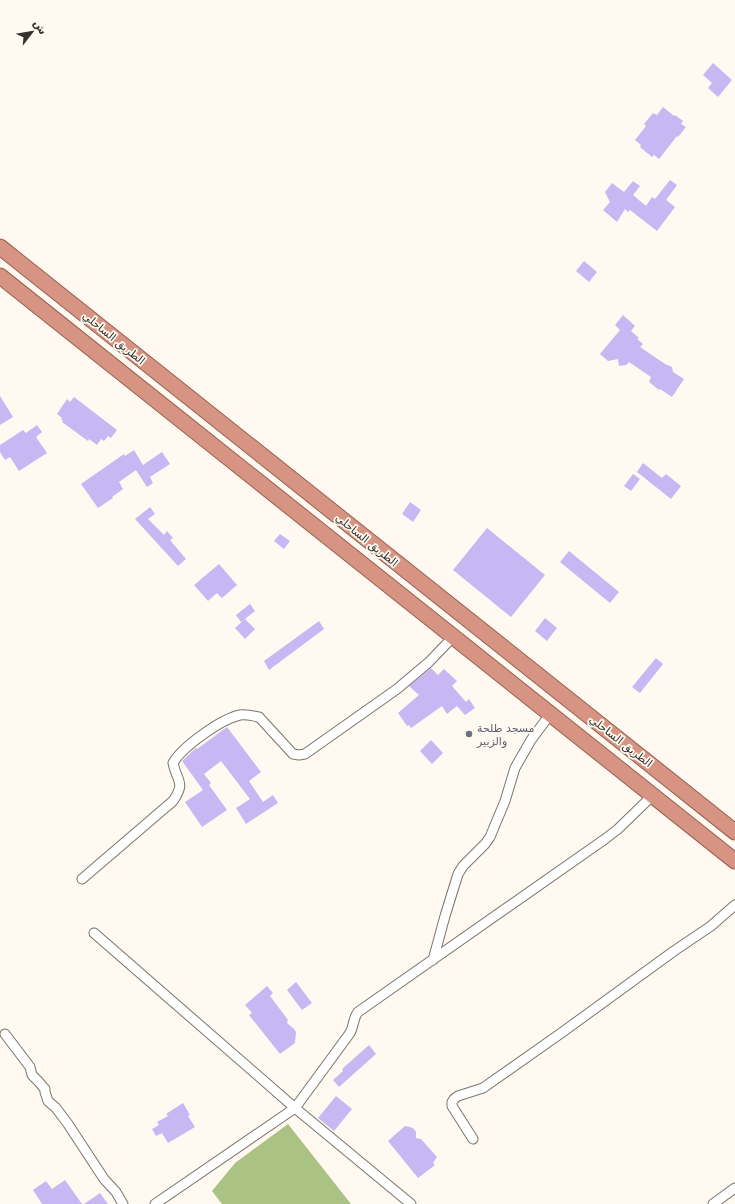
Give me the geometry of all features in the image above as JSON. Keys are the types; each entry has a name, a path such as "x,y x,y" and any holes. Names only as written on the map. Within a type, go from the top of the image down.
{"highway":[{"name":"الطريق الساحلي","path":"0,247 735,832"},
{"name":"الطريق الساحلي","path":"0,276 735,861"}],"street":[{"path":"82,878 173,801 180,791 180,781 174,770 173,763 177,756 211,729 226,720 242,715 259,716 293,754 305,754 397,689 429,662 454,636"},
{"path":"433,960 458,874 463,866 486,844 505,801 515,768 531,740 551,714"},
{"path":"155,1204 295,1108 350,1033 356,1014 605,839 618,829 653,795"},
{"path":"473,1139 452,1106 454,1099 458,1096 483,1088 564,1032 674,951 711,926 735,905"},
{"path":"94,933 295,1108 411,1204"},
{"path":"5,1034 30,1066 32,1074 42,1087 46,1089 45,1092 48,1101 56,1108 68,1124 104,1179 116,1192 123,1204"},
{"path":"713,1204 735,1188"}],"green space":[{"path":"288,1124 351,1204 222,1204 212,1191 235,1163"}],"building":[{"path":"713,63 732,80 718,97 708,88 712,83 703,75"},
{"path":"663,107 683,121 681,124 686,127 659,159 654,155 652,157 640,147 641,145 635,140 646,126 644,124 653,113 657,115"},
{"path":"670,180 677,185 666,200 675,207 657,231 630,210 628,212 625,209 617,222 603,210 610,202 605,192 612,183 624,192 633,181 640,186 633,195 646,206 652,197 655,199"},
{"path":"584,261 597,272 589,282 576,271"},
{"path":"623,315 635,326 631,331 643,344 640,347 672,367 673,372 684,379 672,397 660,389 659,390 649,382 651,377 629,362 626,365 619,366 618,359 608,361 600,354 620,330 615,325"},
{"path":"0,396 13,417 0,425"},
{"path":"74,397 117,430 111,438 108,436 104,441 101,439 97,445 89,439 88,441 62,422 62,418 57,414 67,399 70,402"},
{"path":"37,425 42,432 36,437 47,453 19,471 10,457 5,460 0,452 0,445 23,430 26,433"},
{"path":"134,450 143,465 162,452 170,464 150,477 153,483 147,487 136,470 119,482 123,489 98,508 81,484 124,454 125,456"},
{"path":"643,463 662,478 666,474 681,486 671,499 637,472"},
{"path":"633,474 640,479 631,491 624,486"},
{"path":"410,502 421,510 413,522 402,514"},
{"path":"150,507 155,514 148,519 164,535 167,531 173,538 170,540 186,559 178,566 135,519"},
{"path":"487,528 545,575 511,617 453,570"},
{"path":"280,534 290,541 284,549 274,541"},
{"path":"569,551 619,592 610,603 560,562"},
{"path":"219,564 237,585 222,598 217,593 208,601 194,585"},
{"path":"250,604 255,611 241,622 236,615"},
{"path":"545,618 557,628 547,641 535,631"},
{"path":"245,619 255,629 245,639 235,628"},
{"path":"319,621 324,629 269,670 264,661"},
{"path":"656,658 663,664 640,693 632,687"},
{"path":"431,668 438,675 444,669 457,681 452,686 466,702 469,699 475,708 465,715 457,706 447,714 442,706 411,728 409,725 407,726 398,713 419,695 409,686"},
{"path":"227,727 261,772 249,781 263,802 273,795 278,803 246,824 236,808 250,799 221,761 204,774 211,783 209,785 227,810 202,827 185,802 203,790 182,761 196,748 197,749"},
{"path":"431,740 443,753 432,764 420,751"},
{"path":"296,982 312,1003 302,1010 287,990"},
{"path":"267,986 273,993 270,996 288,1020 287,1023 296,1032 295,1043 280,1054 249,1015 252,1013 245,1005"},
{"path":"369,1045 376,1054 339,1087 333,1080 343,1071 342,1069"},
{"path":"336,1096 352,1109 334,1131 318,1118"},
{"path":"183,1103 190,1115 188,1116 195,1127 168,1143 162,1133 156,1136 152,1129 159,1125 157,1122 168,1116 166,1114"},
{"path":"405,1126 414,1129 416,1132 416,1138 421,1139 437,1157 433,1163 435,1165 418,1178 388,1141"},
{"path":"65,1180 82,1204 42,1204 33,1190 46,1181 52,1189"},
{"path":"100,1193 108,1204 84,1204"}],"place":[{"name":"مسجد طلحة والزبير","path":"469,734"}]}
